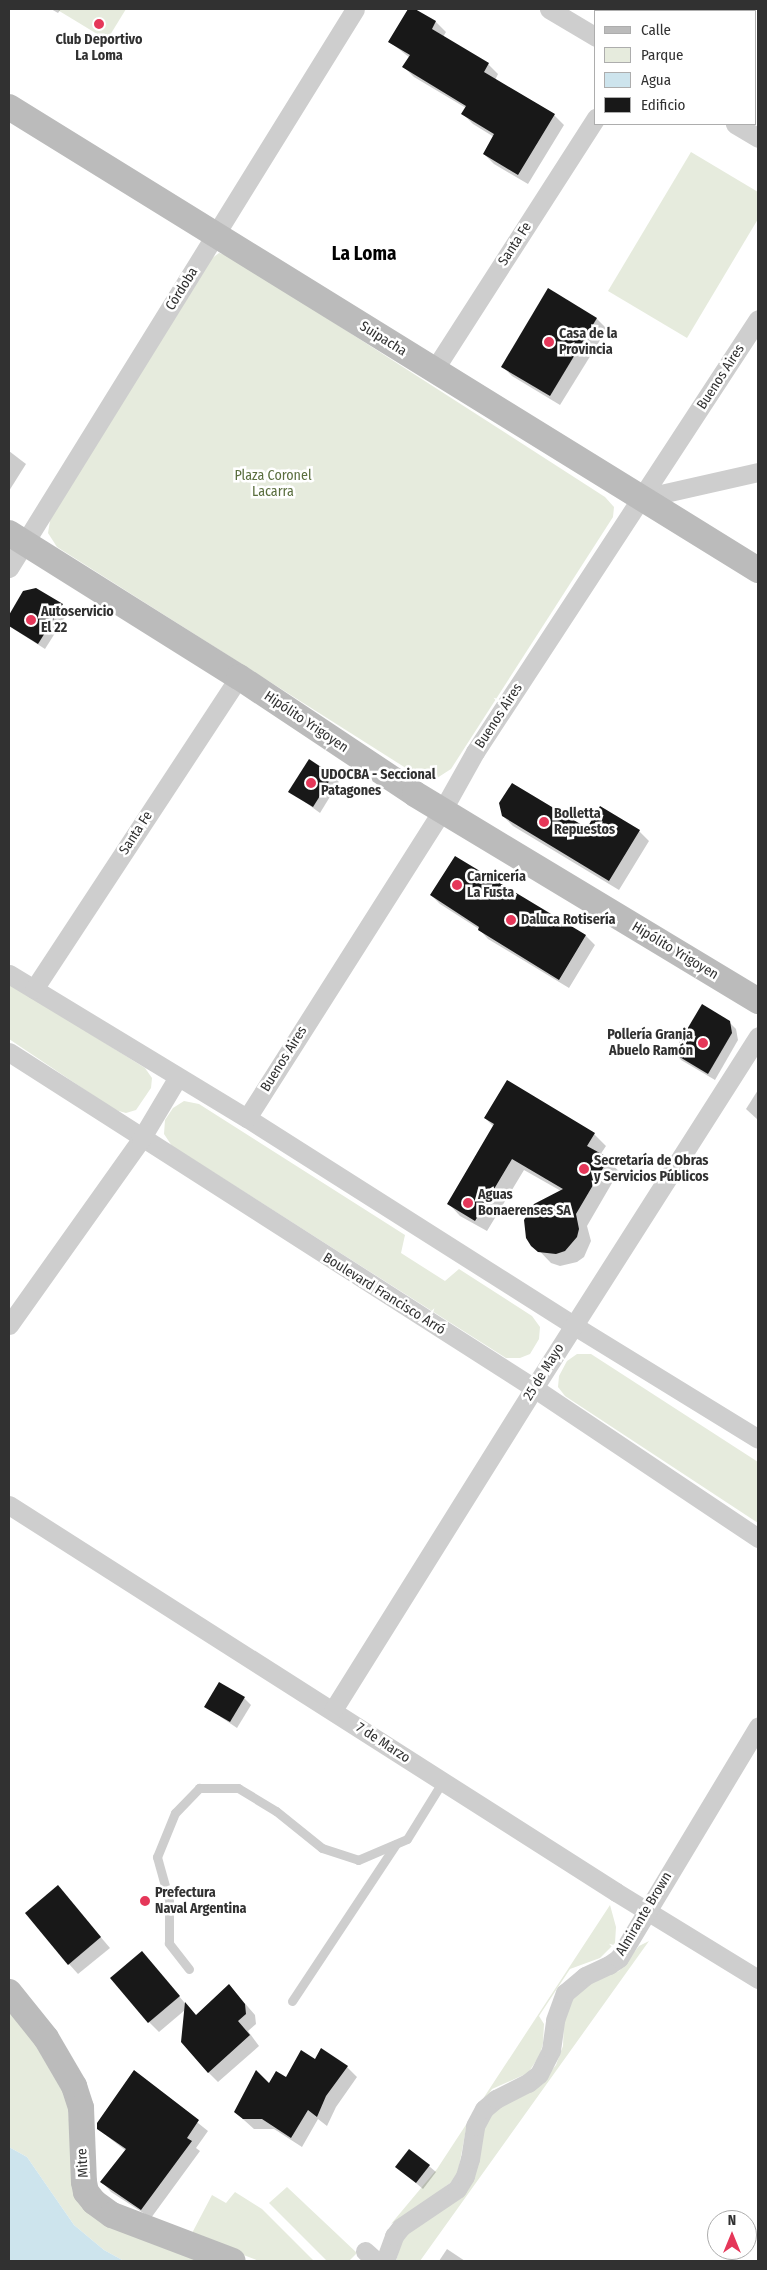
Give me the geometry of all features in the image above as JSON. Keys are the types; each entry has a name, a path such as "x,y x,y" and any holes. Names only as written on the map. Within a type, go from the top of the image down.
{"street":[{"name":"Córdoba","path":"9,568 17,538 215,234 354,9"},
{"path":"549,9 594,37"},
{"name":"Suipacha","path":"9,107 758,570"},
{"name":"Santa Fe","path":"434,370 594,121"},
{"path":"737,125 758,138"},
{"name":"Buenos Aires","path":"247,1118 442,811 475,752 643,498 758,318"},
{"path":"643,498 758,472"},
{"name":"Hipólito Yrigoyen","path":"17,538 239,677 442,811 758,1001"},
{"name":"Santa Fe","path":"34,989 239,677"},
{"path":"9,974 247,1118 758,1439"},
{"name":"25 de Mayo","path":"333,1710 534,1388 758,1036"},
{"name":"Boulevard Francisco Arró","path":"9,1052 141,1139 534,1388 758,1538"},
{"path":"9,1325 141,1139 178,1077"},
{"name":"7 de Marzo","path":"9,1504 443,1782 758,1979"},
{"name":"Almirante Brown","path":"385,2261 394,2236 401,2227 457,2189 465,2176 470,2159 475,2126 484,2110 496,2099 528,2083 539,2074 551,2050 558,2007 565,1994 585,1976 609,1965 619,1958 646,1910 758,1727"},
{"name":"Mitre","path":"9,1992 46,2038 74,2086 81,2108 84,2182 86,2192 94,2202 112,2215 233,2261"}],"lane":[{"path":"189,1969 170,1943 170,1900 157,1857 175,1813 200,1788 238,1788 276,1812 322,1848 358,1860 407,1839 443,1782"},
{"path":"292,2000 396,1844"}],"green space":[{"name":"Club Deportivo La Loma","path":"56,9 126,9 107,40"},
{"path":"691,152 758,192 758,219 687,338 608,291"},
{"name":"Plaza Coronel Lacarra","path":"219,253 232,257 605,497 614,507 613,517 451,769 437,778 420,777 57,547 48,533 51,515 207,262"},
{"path":"9,983 145,1068 152,1078 151,1088 136,1110 126,1113 115,1110 9,1039"},
{"path":"184,1101 199,1104 405,1235 401,1253 445,1281 459,1269 532,1316 540,1327 539,1339 530,1354 520,1358 506,1358 172,1146 164,1134 165,1120 173,1108"},
{"path":"577,1354 591,1354 758,1462 758,1523 565,1396 558,1387 559,1376 567,1361"},
{"path":"610,1905 616,1927 615,1943 600,1958 570,1969 539,2016 544,2024 543,2043 540,2055 528,2073 492,2089 466,2129 458,2172 454,2180 413,2211 391,2224 437,2169"},
{"path":"649,1941 420,2261 396,2261 404,2234 478,2164 482,2132 491,2115 499,2106 548,2075 556,2065 563,2046 564,2022 574,1996 598,1978 619,1971 639,1946"},
{"path":"9,2008 47,2060 67,2096 74,2180 204,2261 124,2261 104,2250 74,2225 27,2157 9,2147"},
{"path":"287,2187 357,2253 349,2261 327,2261 269,2203"},
{"path":"235,2192 262,2209 314,2261 259,2261 191,2235 212,2195 226,2203"}],"water":[{"path":"9,2147 27,2157 74,2225 104,2250 124,2261 9,2261"}],"building":[{"path":"408,9 415,9 436,21 432,29 489,63 484,72 555,114 518,175 483,154 494,134 461,114 466,106 402,67 410,55 388,42"},
{"name":"Casa de la Provincia","path":"548,288 597,318 550,396 501,367"},
{"name":"Autoservicio El 22","path":"36,588 63,604 38,644 9,626 9,615 23,591"},
{"name":"UDOCBA - Seccional Patagones","path":"309,759 333,775 313,807 288,792"},
{"path":"512,783 587,828 600,806 640,830 609,881 502,816 499,803"},
{"path":"455,856 586,935 559,980 478,930 479,927 430,895"},
{"name":"Pollería Granja Abuelo Ramón","path":"702,1004 730,1021 732,1033 708,1074 673,1053"},
{"path":"507,1080 595,1133 587,1146 609,1158 576,1214 579,1229 577,1237 565,1251 556,1254 538,1252 531,1246 526,1238 524,1220 534,1204 563,1189 512,1159 475,1221 447,1204 494,1124 484,1118"},
{"path":"219,1682 245,1697 230,1722 204,1707"},
{"path":"58,1885 101,1937 68,1965 25,1913"},
{"path":"142,1951 180,1996 148,2023 110,1978"},
{"path":"229,1984 245,2004 246,2014 238,2021 250,2035 208,2073 181,2042 185,2002 196,2015"},
{"path":"321,2048 348,2066 326,2096 317,2117 308,2110 291,2138 262,2119 243,2119 234,2112 256,2070 269,2083 276,2071 286,2077 301,2050 315,2059"},
{"path":"134,2070 199,2120 187,2138 192,2141 141,2210 100,2182 126,2149 97,2129 97,2123"},
{"path":"409,2149 430,2165 416,2183 395,2167"}],"place":[{"name":"Club Deportivo La Loma","path":"99,24"},
{"name":"Casa de la Provincia","path":"549,342"},
{"name":"Autoservicio El 22","path":"31,620"},
{"name":"UDOCBA - Seccional Patagones","path":"311,783"},
{"name":"Bolletta Repuestos","path":"544,822"},
{"name":"Carnicería La Fusta","path":"457,885"},
{"name":"Daluca Rotisería","path":"511,920"},
{"name":"Pollería Granja Abuelo Ramón","path":"703,1043"},
{"name":"Secretaría de Obras y Servicios Públicos","path":"584,1169"},
{"name":"Aguas Bonaerenses SA","path":"468,1203"},
{"name":"Prefectura Naval Argentina","path":"145,1901"}],"district":[{"name":"La Loma","path":"364,254"}]}
